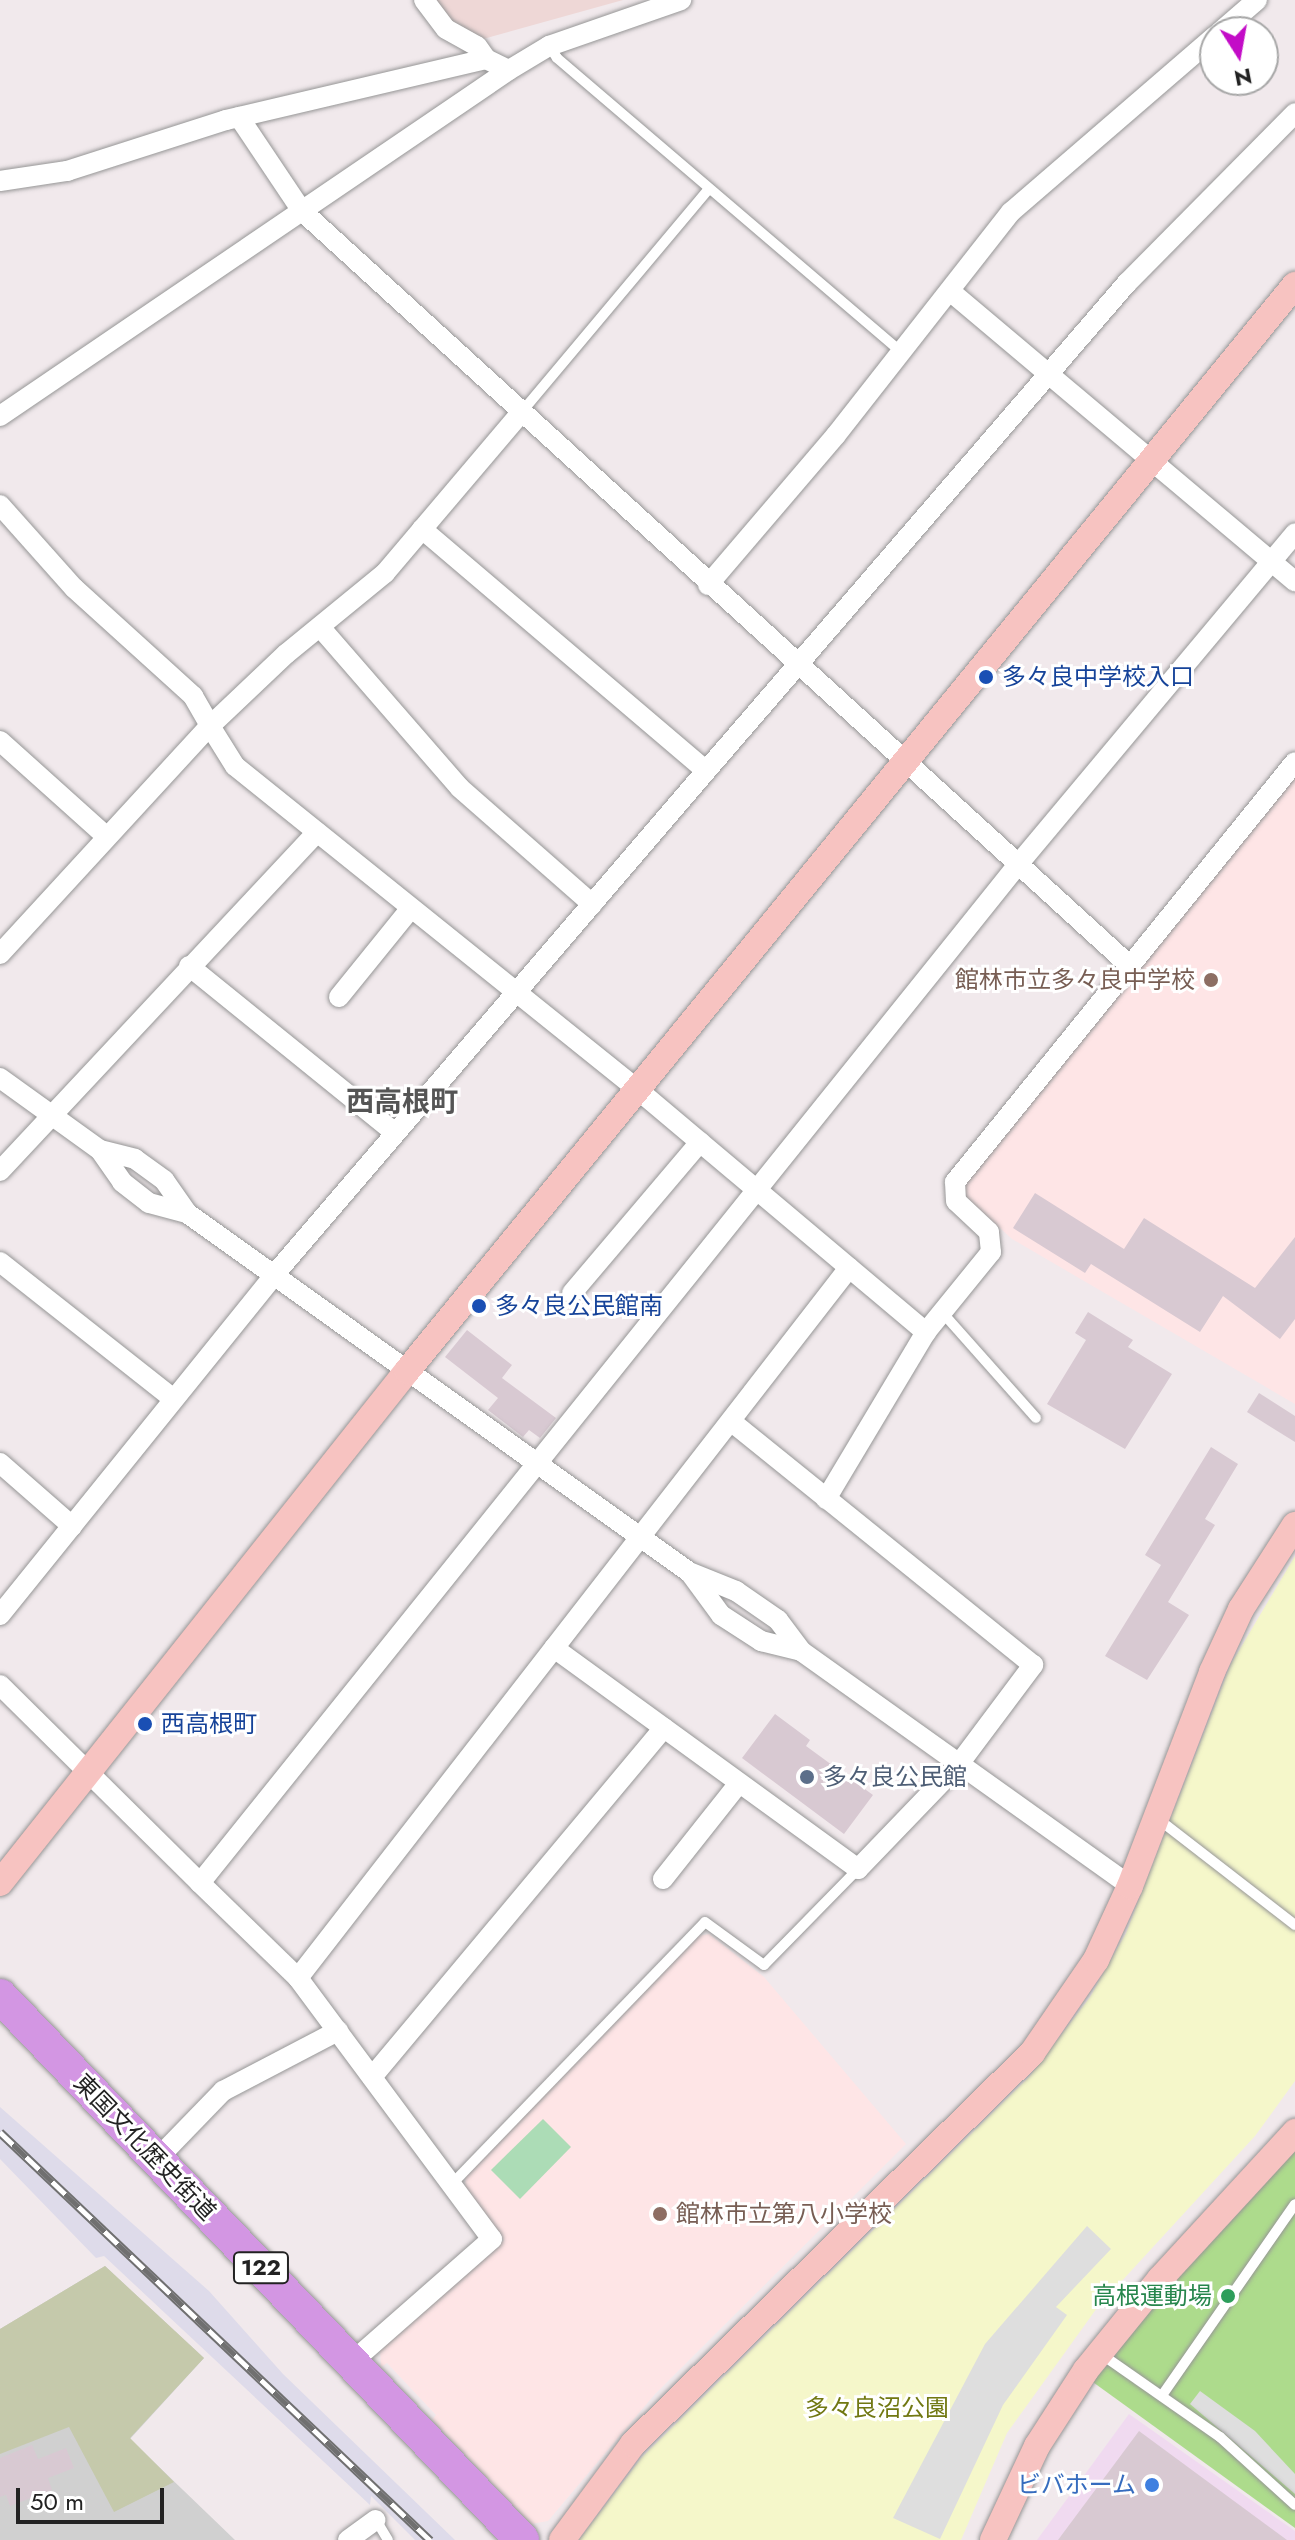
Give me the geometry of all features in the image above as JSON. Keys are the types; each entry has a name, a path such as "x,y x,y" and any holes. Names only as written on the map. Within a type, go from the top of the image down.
{"highway":[{"name":"東国文化歴史街道","path":"0,1996 522,2540"}],"street":[{"path":"424,0 446,29 477,46 486,59 509,70"},
{"path":"0,416 509,70 549,46 681,0"},
{"path":"1238,16 1257,0"},
{"path":"708,585 836,435 899,350 950,291 1011,212 1199,50"},
{"path":"0,181 67,171 239,117 486,59"},
{"path":"0,1615 274,1275 706,771 1127,283 1295,113"},
{"path":"239,117 302,211 1016,867 1129,965"},
{"path":"0,1883 407,1371 902,761 1295,285"},
{"path":"950,291 1295,582"},
{"path":"0,954 210,726 385,573 520,414"},
{"path":"0,505 74,588 193,696 235,766 637,1089 926,1332"},
{"path":"422,529 706,771"},
{"path":"200,1883 1016,867 1295,533"},
{"path":"320,627 460,788 592,904"},
{"path":"3,751 106,836"},
{"path":"826,1499 926,1332 991,1252 993,1241 956,1201 955,1182 1295,762"},
{"path":"0,1171 317,832"},
{"path":"339,997 411,908"},
{"path":"189,966 395,1133"},
{"path":"0,1078 100,1150 122,1182 149,1203 187,1213 689,1572 736,1591 778,1620 801,1651 1130,1886"},
{"path":"572,1293 700,1142"},
{"path":"0,1262 172,1398"},
{"path":"298,1978 849,1268"},
{"path":"554,1648 858,1869 959,1764 1033,1665 731,1421"},
{"path":"0,1463 72,1526"},
{"path":"562,2540 633,2444 1032,2053 1096,1960 1130,1886 1241,1609 1295,1525"},
{"path":"689,1572 721,1615 761,1641 801,1651"},
{"path":"0,1685 298,1978 454,2182 492,2239 351,2363"},
{"path":"372,2077 664,1728"},
{"path":"663,1879 739,1783"},
{"path":"157,2159 223,2091 338,2031"},
{"path":"993,2540 1057,2410 1099,2353 1295,2132"},
{"path":"348,2540 376,2520"}],"lane":[{"path":"549,46 709,189 899,350"},
{"path":"520,414 709,189"},
{"path":"941,1311 1036,1418"},
{"path":"1156,1816 1295,1925"},
{"path":"454,2182 705,1922 764,1965 858,1869"},
{"path":"1163,2394 1295,2204"},
{"path":"1099,2353 1163,2394 1229,2444 1295,2505"},
{"path":"376,2520 388,2540"}],"shaded area":[{"path":"433,0 623,0 465,44"},
{"name":"館林市立多々良中学校","path":"1295,771 1295,1404 1012,1239 967,1198 962,1184"},
{"name":"館林市立第八小学校","path":"709,1934 764,1977 906,2144 655,2394 548,2521 531,2524 432,2420 436,2415 387,2363 381,2367 380,2350 504,2240 465,2188 466,2175 698,1936"},
{"path":"0,2107 209,2291 283,2374 455,2540 415,2540 371,2496 370,2505 104,2256 96,2258 0,2159"},
{"path":"543,2119 571,2147 520,2199 491,2170"},
{"path":"1087,2226 1111,2249 1056,2307 1067,2315 1003,2405 940,2539 893,2518 985,2344"},
{"path":"105,2266 204,2358 130,2439 235,2540 0,2540 0,2329"},
{"path":"105,2266 204,2358 130,2438 174,2482 114,2512 69,2427 0,2454 0,2329"},
{"path":"1200,2391 1255,2431 1295,2474 1295,2494 1190,2404"},
{"name":"ビバホーム","path":"1129,2414 1295,2531 1295,2540 1037,2540"}],"green space":[{"name":"多々良沼公園","path":"1295,1556 1295,2081 1255,2136 1097,2308 1007,2433 961,2540 579,2540 642,2457 1030,2076 1090,1997 1126,1933 1231,1664"},
{"name":"高根運動場","path":"1295,2150 1295,2528 1090,2380 1117,2341"}],"building":[{"path":"1035,1193 1124,1249 1144,1218 1255,1288 1295,1237 1295,1319 1280,1339 1223,1296 1200,1332 1091,1264 1085,1273 1013,1228"},
{"path":"1088,1312 1133,1340 1128,1347 1172,1374 1125,1449 1047,1404 1086,1340 1075,1333"},
{"path":"467,1330 512,1365 502,1378 556,1418 540,1438 529,1430 523,1437 488,1410 498,1398 445,1357"},
{"path":"1259,1393 1295,1416 1295,1442 1247,1412"},
{"path":"1211,1447 1238,1464 1205,1519 1215,1525 1168,1602 1189,1615 1147,1680 1105,1656 1161,1565 1145,1555"},
{"name":"多々良公民館","path":"775,1714 810,1740 806,1746 873,1795 844,1834 742,1758"},
{"name":"ビバホーム","path":"1139,2431 1287,2540 1058,2540"},
{"path":"32,2445 38,2459 66,2448 74,2468 48,2478 52,2490 10,2506 6,2495 0,2497 0,2458"}],"railway":[{"path":"0,2132 430,2540"}],"place":[{"name":"多々良中学校入口","path":"986,677"},
{"name":"館林市立多々良中学校","path":"1211,980"},
{"name":"多々良公民館南","path":"479,1306"},
{"name":"西高根町","path":"145,1724"},
{"name":"多々良公民館","path":"807,1777"},
{"name":"館林市立第八小学校","path":"660,2214"},
{"name":"高根運動場","path":"1228,2296"},
{"name":"ビバホーム","path":"1152,2485"}],"district":[{"name":"西高根町","path":"402,1102"}]}
